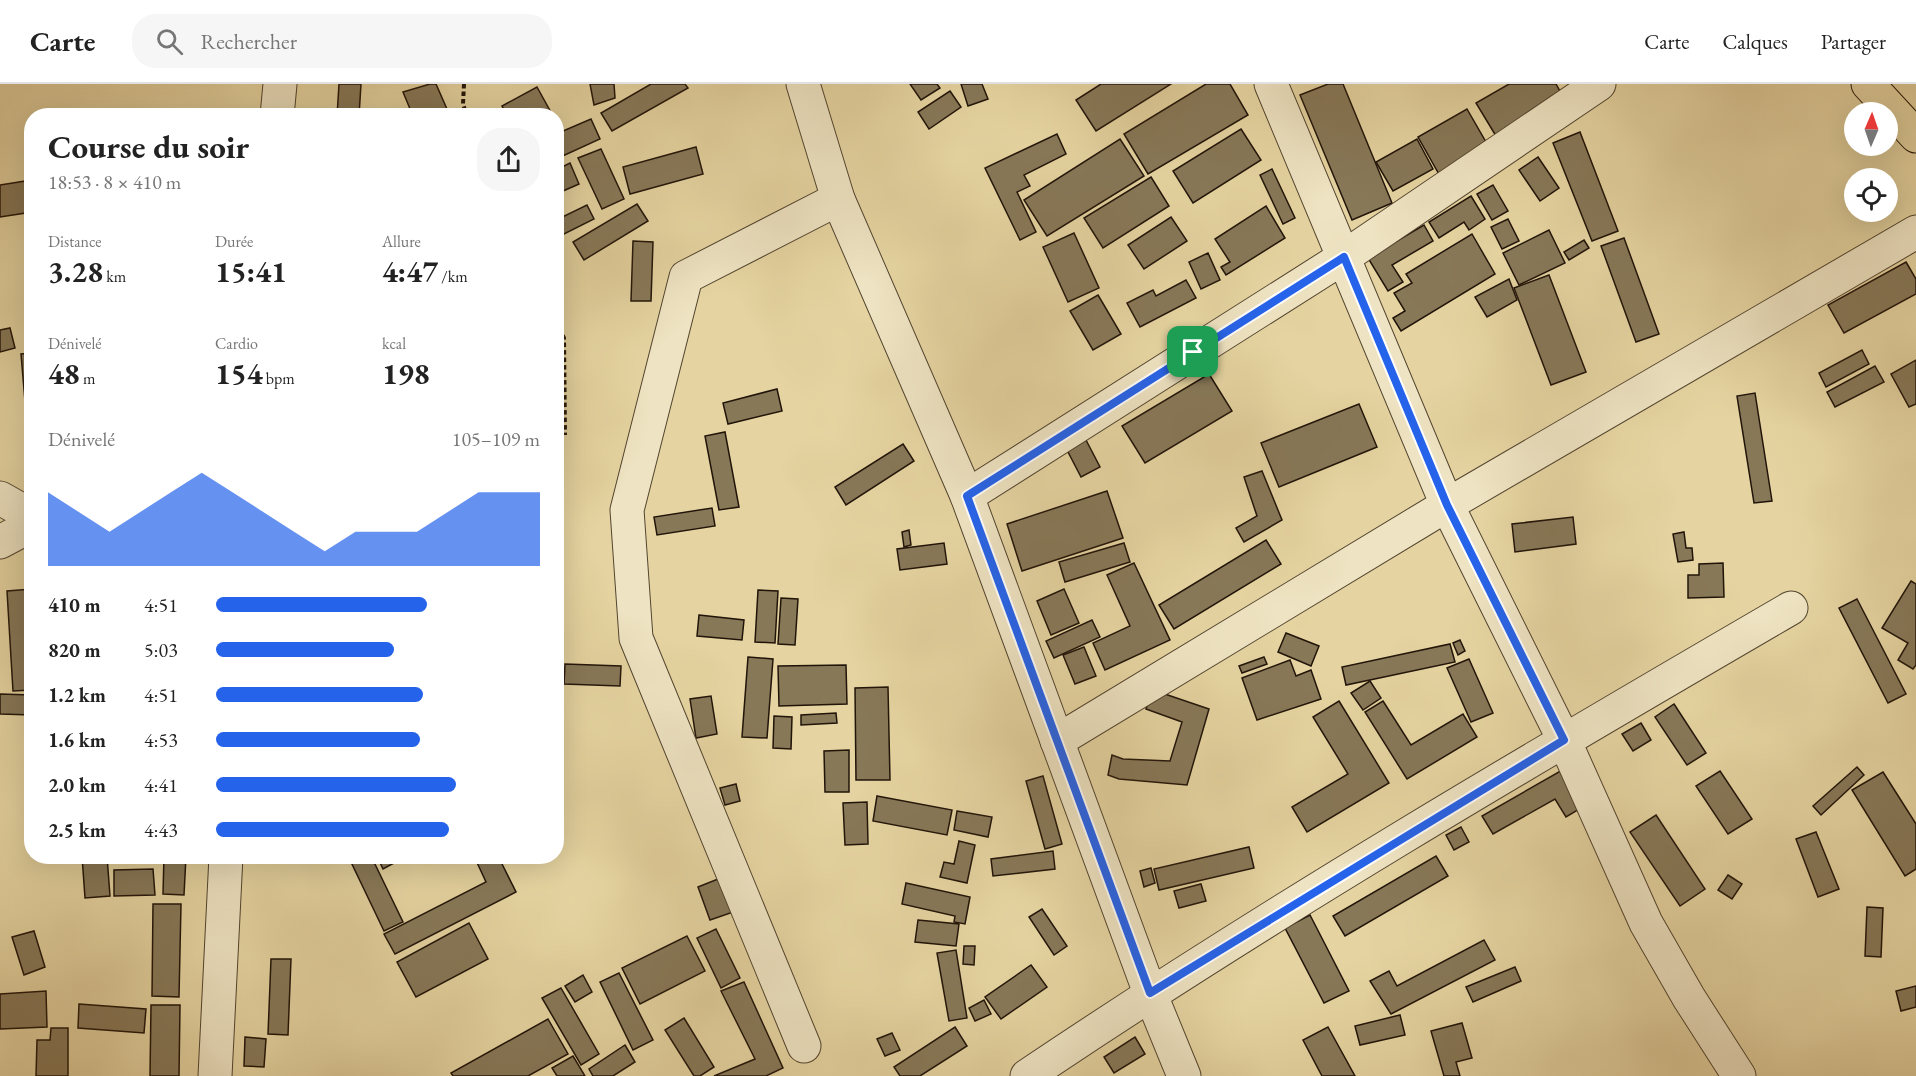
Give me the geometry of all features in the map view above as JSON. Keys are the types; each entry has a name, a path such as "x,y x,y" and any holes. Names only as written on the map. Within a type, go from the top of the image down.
{"highway":[{"path":"1868,84 1916,136"}],"street":[{"path":"278,108 280,84"},
{"path":"802,84 838,199 967,496 1150,993 1184,1076"},
{"path":"1272,84 1447,505 1564,740 1646,923 1738,1076"},
{"path":"967,496 1344,257 1599,84"},
{"path":"804,1046 636,638 627,510 686,277 838,199"},
{"path":"1057,741 1447,505 1916,232"},
{"path":"0,498 24,512"},
{"path":"0,542 24,529"},
{"path":"1027,1076 1150,993 1564,740 1791,608"},
{"path":"216,1076 226,864"}],"path":[{"path":"464,84 464,108"},
{"path":"564,338 565,435"}],"building":[{"path":"339,84 361,84 360,108 338,108"},
{"path":"436,84 446,108 410,108 403,92"},
{"path":"590,84 614,84 615,98 594,105"},
{"path":"651,84 685,84 688,88 612,131 601,113"},
{"path":"910,84 937,84 940,88 921,100"},
{"path":"961,84 982,84 988,99 968,106"},
{"path":"1101,84 1171,84 1096,131 1076,100"},
{"path":"1206,84 1230,84 1248,115 1148,174 1124,134"},
{"path":"1328,84 1343,84 1392,203 1352,220 1300,95"},
{"path":"1509,84 1556,84 1566,102 1499,141 1476,103"},
{"path":"537,87 549,108 503,108 502,106"},
{"path":"950,91 961,107 929,129 918,112"},
{"path":"1467,109 1490,149 1440,176 1418,137"},
{"path":"591,119 600,139 564,155 564,131"},
{"path":"1241,129 1261,160 1193,203 1173,171"},
{"path":"1580,132 1618,231 1592,241 1553,143"},
{"path":"1057,134 1066,154 1024,175 1030,186 1017,192 1036,232 1020,240 985,168"},
{"path":"1120,139 1144,176 1047,236 1024,200"},
{"path":"1417,139 1433,169 1393,191 1376,162"},
{"path":"696,147 703,174 630,194 623,167"},
{"path":"601,149 624,199 602,209 578,158"},
{"path":"1538,157 1559,188 1540,201 1519,170"},
{"path":"570,163 579,184 564,191 564,166"},
{"path":"1272,169 1295,218 1283,224 1260,175"},
{"path":"1151,177 1169,206 1103,248 1084,218"},
{"path":"24,181 24,213 0,217 0,185"},
{"path":"1493,185 1508,211 1492,220 1477,194"},
{"path":"1471,196 1485,219 1469,230 1464,222 1439,238 1429,222"},
{"path":"637,204 648,221 584,260 573,242"},
{"path":"587,205 594,219 564,234 564,216"},
{"path":"1266,206 1285,238 1226,275 1221,267 1230,262 1215,239"},
{"path":"1171,217 1187,241 1144,269 1128,245"},
{"path":"1508,219 1519,241 1502,249 1491,227"},
{"path":"1424,225 1433,241 1392,265 1403,282 1388,291 1368,258"},
{"path":"1549,230 1565,263 1519,285 1503,253"},
{"path":"1074,233 1099,288 1068,302 1043,247"},
{"path":"1472,234 1495,274 1401,331 1393,318 1405,311 1394,293 1412,283 1406,274"},
{"path":"1624,238 1659,334 1636,342 1601,246"},
{"path":"1584,240 1589,248 1569,260 1564,252"},
{"path":"633,241 653,242 651,301 631,301"},
{"path":"1208,253 1220,280 1201,289 1189,262"},
{"path":"1906,262 1916,279 1916,294 1844,333 1828,305"},
{"path":"1549,275 1586,372 1551,385 1514,288"},
{"path":"1509,279 1517,300 1487,317 1475,297"},
{"path":"1186,280 1196,298 1140,327 1127,303 1153,290 1156,296"},
{"path":"1098,295 1121,334 1093,350 1070,311"},
{"path":"10,328 15,348 0,352 0,330"},
{"path":"1862,350 1869,364 1826,387 1819,373"},
{"path":"21,354 24,354 24,390"},
{"path":"1916,360 1916,404 1909,407 1891,374"},
{"path":"1875,366 1884,382 1835,407 1827,392"},
{"path":"1209,374 1232,411 1145,463 1122,426"},
{"path":"777,389 782,411 728,424 723,403"},
{"path":"1755,393 1772,501 1754,503 1737,396"},
{"path":"1359,404 1377,447 1279,487 1261,443"},
{"path":"725,432 739,507 719,510 705,436"},
{"path":"1086,440 1100,467 1081,477 1067,450"},
{"path":"903,444 914,461 846,505 835,487"},
{"path":"1262,471 1282,520 1244,542 1236,528 1257,516 1244,477"},
{"path":"1107,491 1123,538 1022,571 1007,524"},
{"path":"712,508 715,526 657,535 654,517"},
{"path":"1573,517 1576,544 1515,552 1512,524"},
{"path":"909,530 911,545 904,547 902,532"},
{"path":"1684,532 1686,548 1692,548 1693,560 1678,562 1673,534"},
{"path":"1266,540 1281,564 1174,629 1159,605"},
{"path":"944,543 947,564 900,570 897,549"},
{"path":"1124,543 1130,562 1065,582 1059,562"},
{"path":"1134,563 1170,640 1105,670 1093,643 1130,626 1107,575"},
{"path":"1723,563 1724,597 1688,598 1688,575 1699,575 1699,564"},
{"path":"1911,581 1916,584 1916,665 1913,669 1898,660 1908,643 1882,628"},
{"path":"1064,589 1079,623 1051,635 1037,601"},
{"path":"24,590 24,690 13,691 7,591"},
{"path":"758,590 778,591 775,643 755,642"},
{"path":"781,598 798,599 795,645 778,644"},
{"path":"1857,599 1906,694 1888,703 1839,608"},
{"path":"699,615 744,620 742,640 697,636"},
{"path":"1092,620 1100,637 1054,658 1046,641"},
{"path":"1286,633 1319,646 1311,666 1278,652"},
{"path":"1460,640 1465,651 1458,655 1453,643"},
{"path":"1450,644 1455,662 1346,685 1342,667"},
{"path":"1084,647 1096,676 1075,684 1063,655"},
{"path":"748,657 773,659 767,738 742,737"},
{"path":"1264,657 1267,664 1242,673 1239,666"},
{"path":"1469,659 1493,713 1471,722 1447,668"},
{"path":"1290,660 1296,676 1311,670 1321,699 1257,720 1242,678"},
{"path":"565,664 621,666 620,686 564,684"},
{"path":"846,665 847,704 779,706 778,666"},
{"path":"1370,681 1381,698 1363,710 1351,693"},
{"path":"888,687 890,780 856,780 855,688"},
{"path":"1153,690 1209,709 1187,785 1119,779 1108,775 1112,755 1123,759 1170,761 1182,722 1146,709"},
{"path":"0,694 24,695 24,715 0,714"},
{"path":"711,696 717,734 696,738 690,699"},
{"path":"1339,701 1389,783 1307,832 1292,807 1348,774 1313,717"},
{"path":"1383,701 1411,745 1463,714 1477,737 1407,779 1365,712"},
{"path":"1674,704 1706,753 1687,765 1655,717"},
{"path":"836,713 837,723 801,725 801,715"},
{"path":"774,716 792,717 791,749 773,748"},
{"path":"1641,723 1651,740 1633,751 1622,734"},
{"path":"849,750 849,792 825,792 824,751"},
{"path":"1857,767 1864,775 1821,815 1813,806"},
{"path":"1564,769 1586,805 1566,817 1555,799 1493,834 1482,816"},
{"path":"1720,771 1752,819 1728,834 1696,786"},
{"path":"1883,772 1916,824 1916,869 1905,876 1852,790"},
{"path":"1043,776 1062,844 1045,849 1026,781"},
{"path":"736,784 740,801 725,805 720,788"},
{"path":"877,796 952,810 947,835 873,821"},
{"path":"867,802 868,844 845,845 843,803"},
{"path":"957,811 992,817 988,837 954,830"},
{"path":"1656,815 1705,889 1680,906 1630,832"},
{"path":"1461,827 1469,842 1454,850 1446,835"},
{"path":"1816,832 1839,889 1818,897 1796,839"},
{"path":"959,841 975,845 967,883 940,877 944,862 954,864"},
{"path":"1249,847 1254,868 1159,890 1154,869"},
{"path":"1053,851 1055,869 993,876 991,859"},
{"path":"1436,856 1448,876 1345,936 1333,916"},
{"path":"83,864 108,864 110,896 85,898"},
{"path":"164,864 186,864 184,895 163,894"},
{"path":"352,864 375,864 403,922 384,931"},
{"path":"381,864 392,864 383,869"},
{"path":"478,864 502,864 516,892 395,954 384,934 486,882"},
{"path":"1151,868 1155,883 1144,887 1140,871"},
{"path":"153,869 155,895 114,896 114,870"},
{"path":"1728,875 1742,884 1732,899 1718,890"},
{"path":"723,877 736,911 710,920 698,887"},
{"path":"906,883 970,897 965,924 954,922 955,916 902,904"},
{"path":"1201,884 1206,901 1179,908 1174,891"},
{"path":"153,904 181,904 179,997 152,996"},
{"path":"1867,907 1883,908 1881,957 1865,956"},
{"path":"1042,909 1067,946 1054,955 1029,917"},
{"path":"1310,915 1349,991 1324,1003 1285,928"},
{"path":"918,920 959,924 956,946 915,942"},
{"path":"469,923 488,959 416,997 397,962"},
{"path":"716,929 740,978 721,988 697,938"},
{"path":"34,931 45,967 24,975 12,937"},
{"path":"687,936 705,971 640,1004 622,968"},
{"path":"1484,940 1495,960 1391,1014 1370,981 1389,971 1397,986"},
{"path":"964,946 975,946 974,965 963,964"},
{"path":"956,950 967,1018 949,1021 937,953"},
{"path":"271,959 291,959 288,1035 268,1034"},
{"path":"1031,965 1047,987 1001,1019 985,997"},
{"path":"1515,967 1521,981 1473,1002 1466,987"},
{"path":"619,973 653,1040 633,1050 600,982"},
{"path":"583,975 592,992 575,1002 565,986"},
{"path":"744,982 783,1068 766,1076 714,1076 755,1059 721,991"},
{"path":"1916,986 1916,1007 1901,1011 1896,991"},
{"path":"561,988 599,1054 581,1065 542,998"},
{"path":"46,991 47,1027 0,1029 0,994"},
{"path":"984,1000 991,1014 975,1021 969,1008"},
{"path":"79,1004 146,1009 144,1033 78,1028"},
{"path":"151,1005 180,1005 179,1076 150,1076"},
{"path":"1400,1015 1405,1035 1360,1045 1355,1026"},
{"path":"684,1018 714,1067 700,1076 694,1076 665,1030"},
{"path":"548,1019 568,1054 528,1076 453,1076 451,1073"},
{"path":"1462,1023 1472,1058 1456,1062 1460,1076 1444,1076 1431,1031"},
{"path":"955,1027 967,1046 920,1076 900,1076 894,1067"},
{"path":"1328,1027 1355,1076 1322,1076 1303,1040"},
{"path":"51,1028 68,1028 68,1076 36,1076 37,1040 50,1040"},
{"path":"892,1033 900,1050 885,1056 877,1039"},
{"path":"245,1037 266,1039 264,1067 244,1066"},
{"path":"1135,1037 1145,1054 1114,1073 1104,1057"},
{"path":"625,1045 635,1062 613,1076 593,1076 589,1069"},
{"path":"573,1056 585,1076 557,1076 552,1068"}],"route":[{"path":"1344,257 1447,505 1564,740 1150,993 967,496 1193,352 1344,257"}]}
